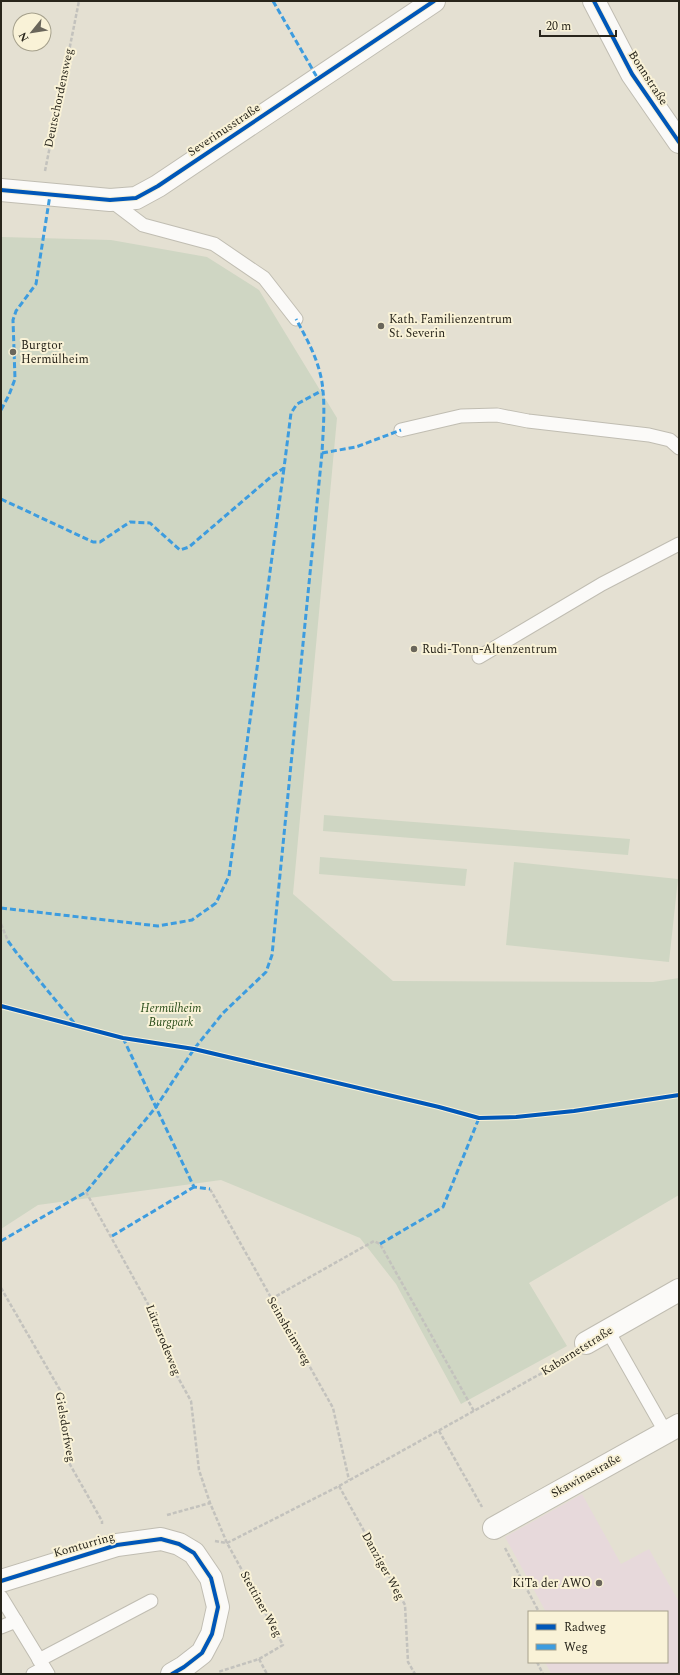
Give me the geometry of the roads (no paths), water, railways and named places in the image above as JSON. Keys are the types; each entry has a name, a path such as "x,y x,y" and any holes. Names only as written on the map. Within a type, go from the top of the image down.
{"street":[{"name":"Severinusstraße","path":"1,190 110,200 136,198 158,186 434,1"},
{"name":"Bonnstraße","path":"594,1 632,74 679,142"},
{"name":"Kabarnetstraße","path":"586,1343 679,1290"},
{"name":"Skawinastraße","path":"494,1528 672,1429"},
{"name":"Komturring","path":"1,1581 117,1545 161,1539 179,1544 194,1553 212,1578 218,1607 212,1634 202,1653 172,1674"}],"lane":[{"path":"110,200 143,225 214,244 264,278 296,319"},
{"path":"401,430 461,416 497,415 528,421 648,435 670,440 679,448"},
{"path":"479,656 602,584 679,544"},
{"path":"608,1331 672,1429"},
{"path":"1,1597 16,1621 41,1669 151,1600"},
{"path":"1,1627 16,1621"}],"place":[{"name":"Kath. Familienzentrum St. Severin","path":"381,326"},
{"name":"Burgtor Hermülheim","path":"13,352"},
{"name":"Rudi-Tonn-Altenzentrum","path":"414,649"},
{"name":"KiTa der AWO","path":"599,1583"}],"park label":[{"name":"Hermülheim Burgpark","path":"171,1015"}]}
